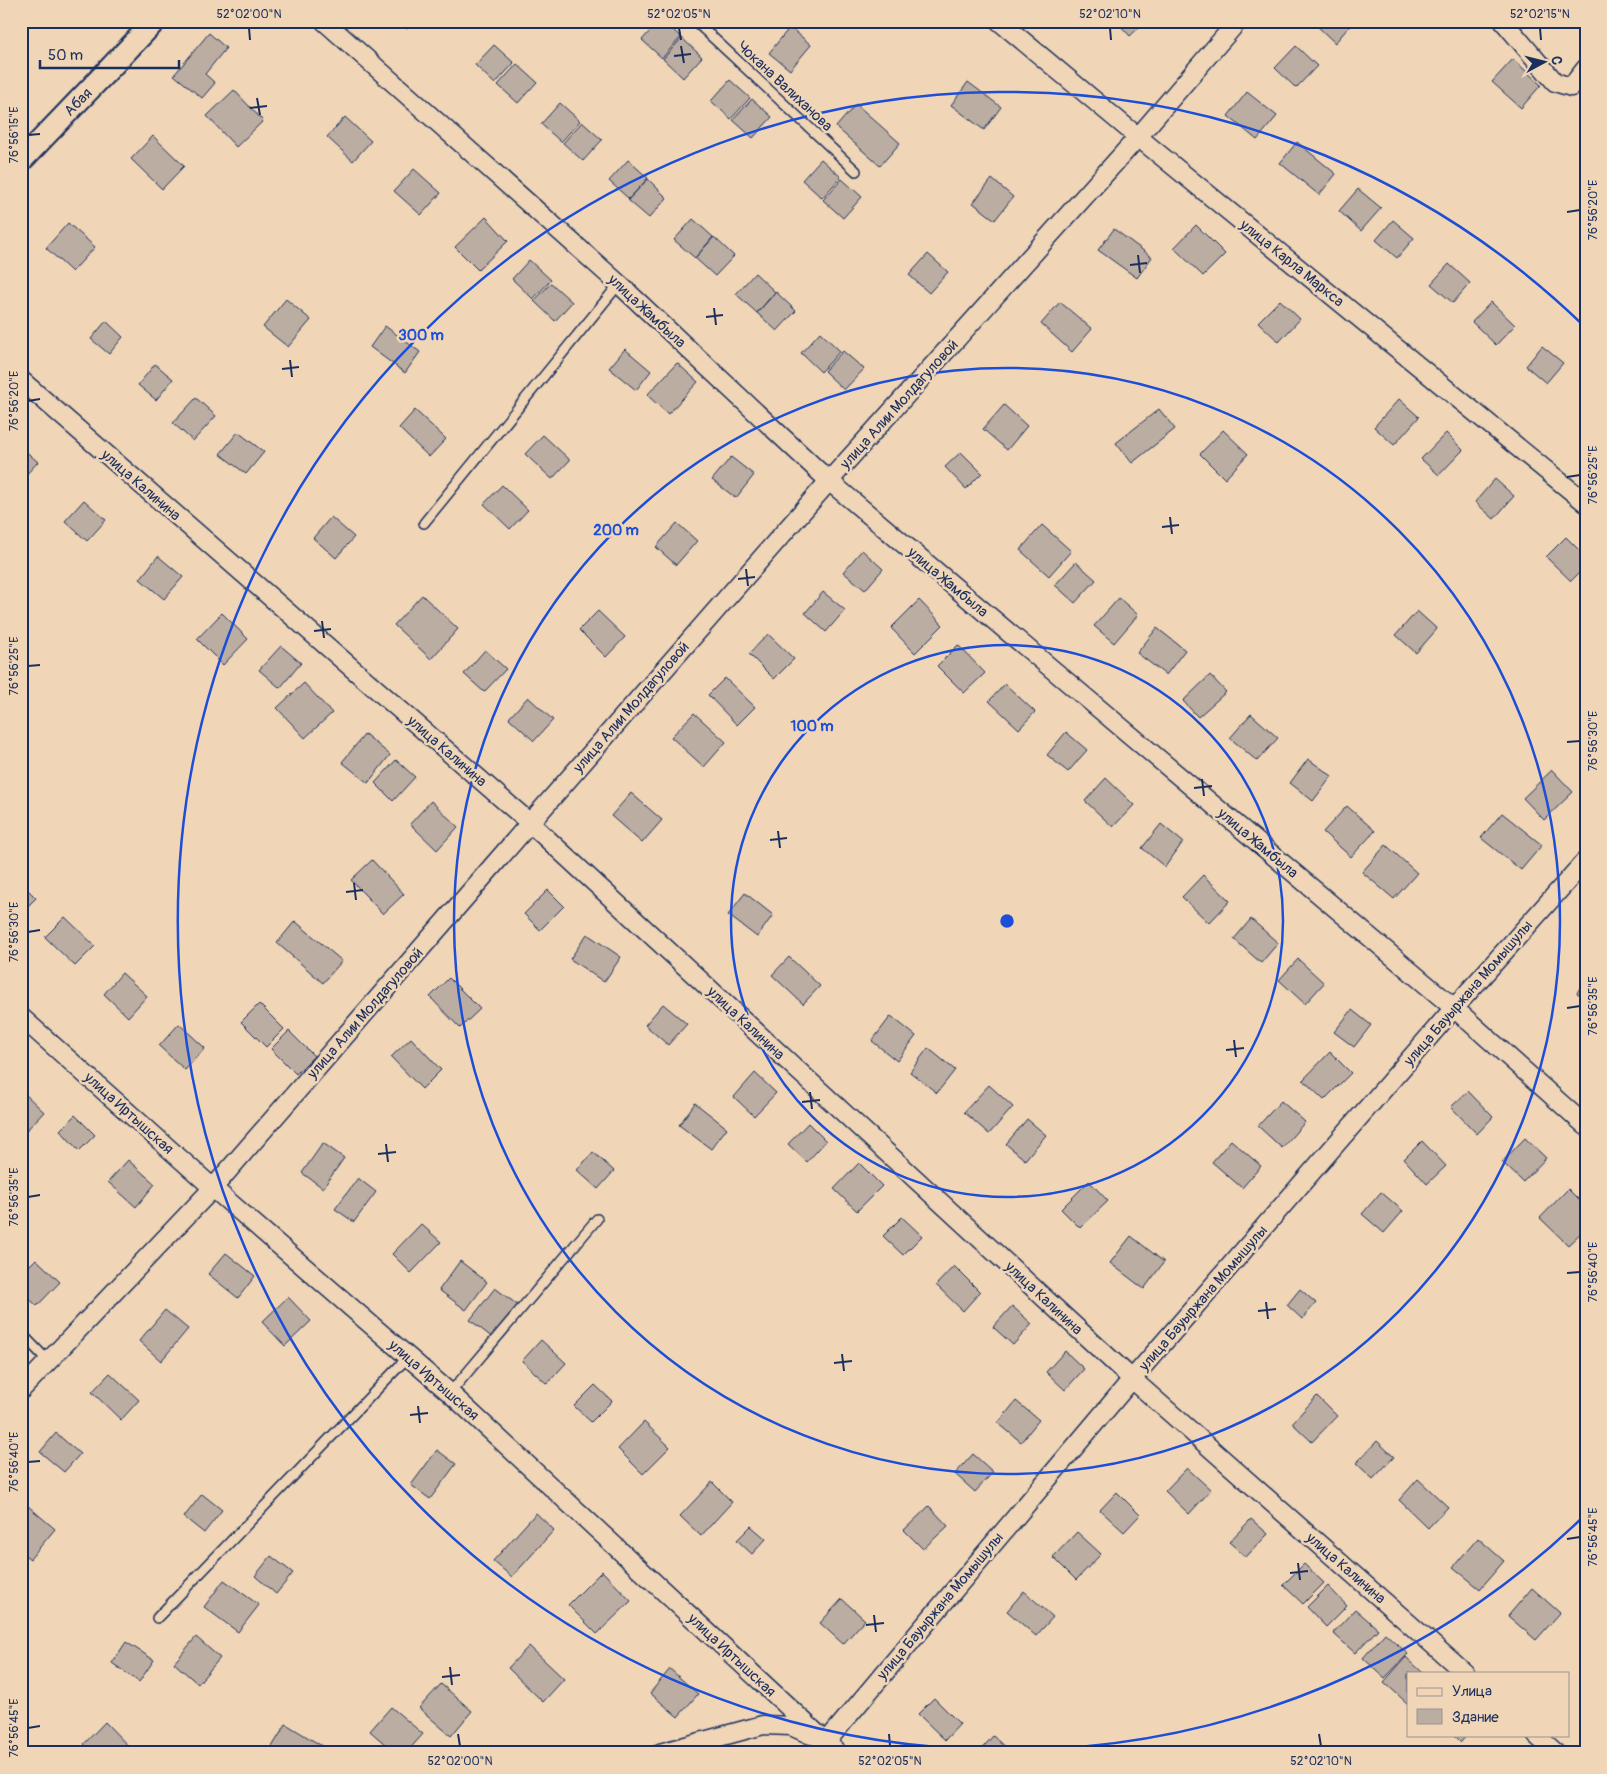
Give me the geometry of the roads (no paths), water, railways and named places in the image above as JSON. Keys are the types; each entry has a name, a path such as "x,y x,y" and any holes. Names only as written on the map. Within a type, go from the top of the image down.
{"street":[{"name":"Абая","path":"24,155 155,21"},
{"name":"улица Жамбыла","path":"324,21 620,284 829,482 1454,1008 1586,1126"},
{"name":"улица Карла Маркса","path":"999,21 1586,503"},
{"name":"улица Алии Молдагуловой","path":"21,1390 213,1188 829,482 1138,137 1238,21"},
{"path":"1503,21 1555,82 1571,87 1586,68"},
{"name":"улица Калинина","path":"21,380 530,823 1132,1379 1464,1672"},
{"name":"улица Бауыржана Момышулы","path":"827,1749 1132,1379 1454,1008 1586,860"},
{"name":"улица Иртышская","path":"21,1017 213,1188 450,1392 827,1749"},
{"path":"660,1753 763,1725 791,1726 827,1749"},
{"path":"1537,1736 1556,1753"}],"lane":[{"name":"Чокана Валиханова","path":"695,21 856,171"},
{"path":"424,523 620,284"},
{"path":"450,1392 597,1219"},
{"path":"21,1333 48,1361"},
{"path":"157,1618 408,1357"}]}
